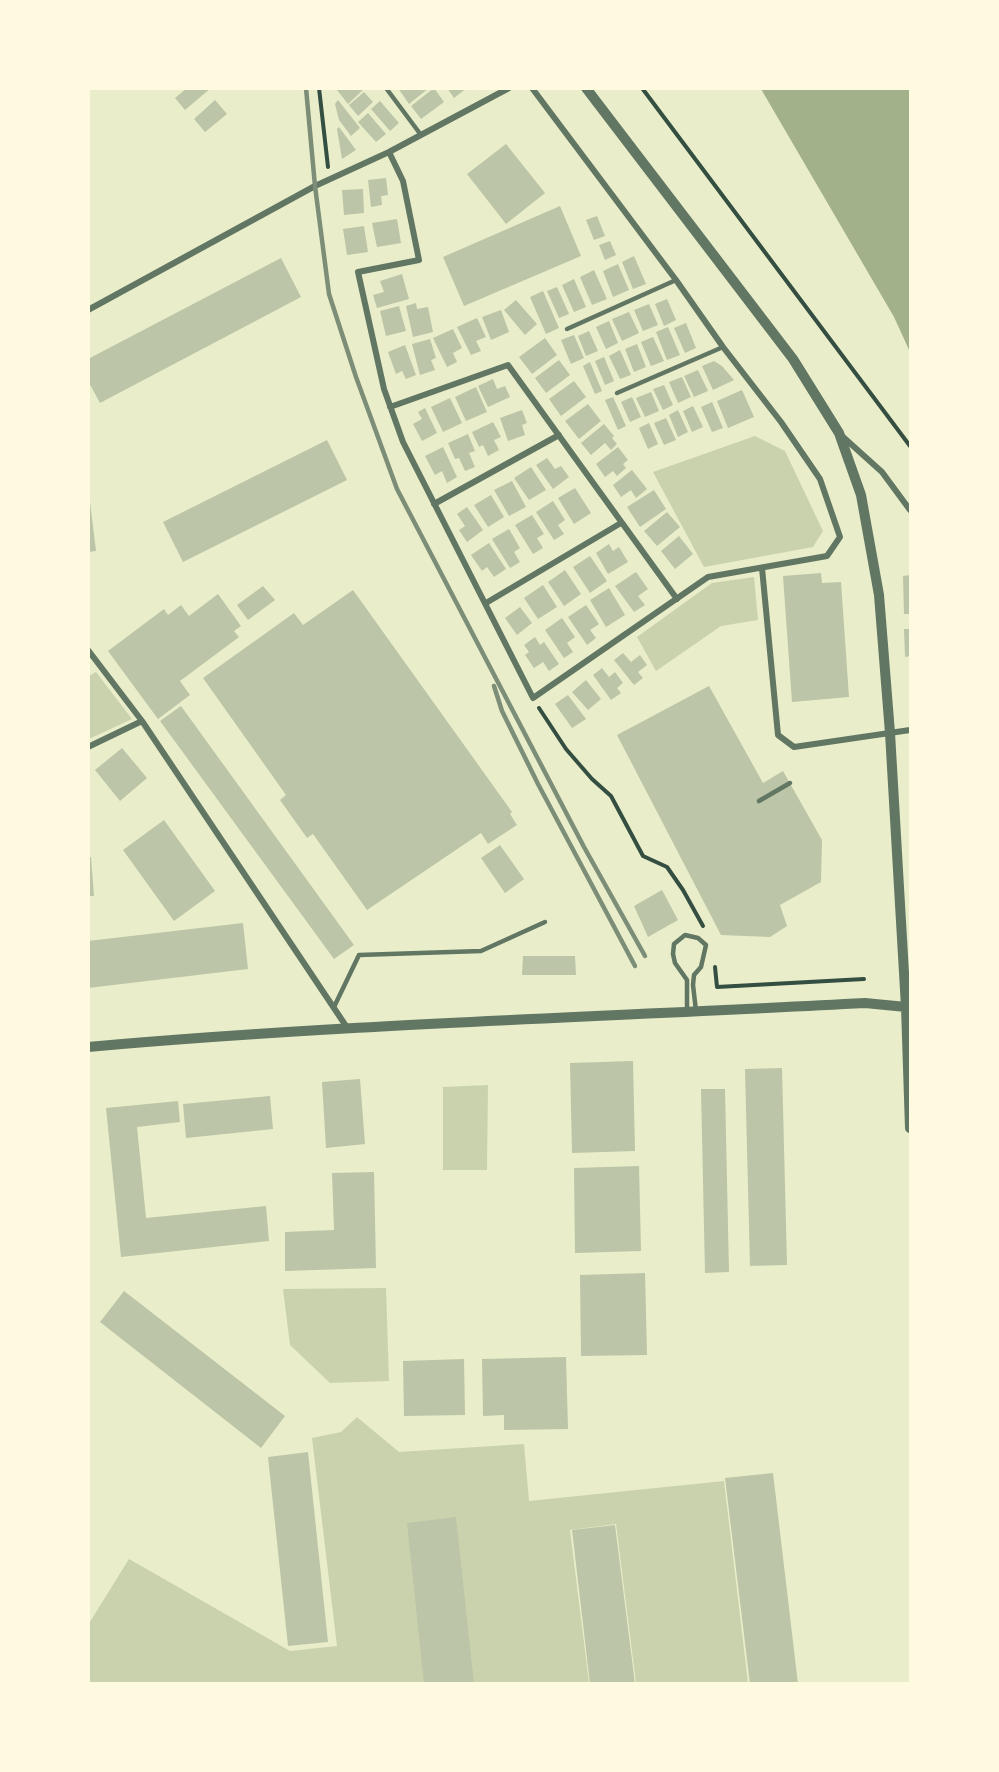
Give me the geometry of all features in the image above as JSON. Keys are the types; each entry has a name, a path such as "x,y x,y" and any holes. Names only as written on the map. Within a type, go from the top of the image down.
{"street":[{"path":"88,310 330,179 389,152 509,88"},
{"path":"389,152 403,181 419,260 358,272 384,389 402,442 533,698 708,577 827,556 840,537 820,479 781,422 532,88"},
{"path":"585,88 792,359 839,433 861,495 879,596 890,733 908,1007 910,1128"},
{"path":"390,407 508,365 677,599"},
{"path":"839,433 882,472 910,510"},
{"path":"434,504 559,435"},
{"path":"486,603 621,523"},
{"path":"762,568 778,735 794,747 910,730"},
{"path":"88,650 142,722 348,1029"},
{"path":"88,747 142,722"},
{"path":"88,1047 246,1034 520,1018 865,1004 908,1007"}],"lane":[{"path":"386,88 421,135"},
{"path":"567,329 676,280"},
{"path":"617,393 723,347"},
{"path":"759,801 790,783"},
{"path":"334,1007 359,955 481,951 545,922"},
{"path":"685,935 698,938 706,945 701,967 694,975 691,1012 687,980 679,970 673,954 674,944 685,935"}],"path":[{"path":"319,88 330,179"},
{"path":"642,88 910,446"},
{"path":"533,698 566,749 592,779 611,796 643,856 667,867 704,927"},
{"path":"715,965 717,987 864,979"}],"shaded area":[{"path":"761,89 910,89 910,352 894,317"},
{"path":"755,436 785,451 823,531 813,547 704,567 653,472"},
{"path":"754,577 758,620 721,626 656,671 637,637 712,583"},
{"path":"96,672 132,719 89,739 89,676"},
{"path":"488,1085 487,1170 443,1170 443,1087"},
{"path":"386,1288 389,1381 330,1383 290,1345 283,1289"},
{"path":"357,1417 399,1452 524,1444 529,1501 724,1481 748,1683 636,1683 616,1524 570,1530 589,1683 89,1683 88,1625 129,1559 290,1651 337,1646 312,1438 341,1432"}],"building":[{"path":"187,88 211,88 185,110 175,98"},
{"path":"338,88 365,88 348,104 337,90"},
{"path":"398,88 429,88 409,104"},
{"path":"434,88 444,102 421,119 411,106"},
{"path":"447,88 467,88 454,98"},
{"path":"364,92 373,102 358,116 349,105"},
{"path":"215,100 227,114 205,132 194,119"},
{"path":"338,100 360,128 351,136 339,120 335,104"},
{"path":"380,101 399,123 390,131 371,109"},
{"path":"368,113 386,134 376,142 358,122"},
{"path":"339,127 356,150 342,159 337,129"},
{"path":"506,144 545,193 506,224 467,174"},
{"path":"386,178 388,195 381,196 382,205 371,207 368,180"},
{"path":"363,189 364,213 344,215 342,190"},
{"path":"560,206 581,256 464,306 443,257"},
{"path":"597,216 605,236 594,240 586,220"},
{"path":"397,219 401,243 377,247 372,223"},
{"path":"364,226 368,252 347,255 343,229"},
{"path":"610,241 616,255 605,260 599,245"},
{"path":"634,256 646,284 633,289 622,262"},
{"path":"281,258 301,297 100,403 88,381 88,359"},
{"path":"618,264 629,290 613,297 603,271"},
{"path":"594,270 607,299 592,305 580,277"},
{"path":"402,274 409,299 377,308 373,295 384,292 380,281"},
{"path":"574,279 586,307 574,312 562,285"},
{"path":"557,287 569,314 559,318 547,291"},
{"path":"543,291 559,328 546,334 530,297"},
{"path":"667,299 676,320 664,326 655,304"},
{"path":"516,300 537,324 525,335 504,310"},
{"path":"416,303 417,309 428,307 433,332 413,337 406,306"},
{"path":"649,304 658,325 643,331 634,310"},
{"path":"399,306 406,331 386,336 380,311"},
{"path":"501,310 509,332 491,340 482,317"},
{"path":"629,312 639,333 622,341 612,319"},
{"path":"477,318 486,337 476,341 481,351 471,355 457,327"},
{"path":"609,321 618,343 606,349 596,327"},
{"path":"686,323 696,348 685,353 674,328"},
{"path":"668,327 680,355 667,360 656,332"},
{"path":"453,329 462,348 453,353 457,362 447,367 433,338"},
{"path":"589,331 598,351 586,356 578,336"},
{"path":"574,335 584,358 571,364 561,340"},
{"path":"653,337 664,361 651,366 641,342"},
{"path":"545,338 557,355 532,374 519,357"},
{"path":"430,339 436,358 431,360 435,370 420,375 412,344"},
{"path":"637,344 646,367 634,372 625,349"},
{"path":"405,345 416,375 406,379 402,371 396,374 388,352"},
{"path":"620,350 631,375 620,379 609,356"},
{"path":"604,357 614,381 605,385 595,361"},
{"path":"559,360 570,375 546,393 535,378"},
{"path":"714,361 722,366 734,380 713,390 702,366"},
{"path":"590,362 602,391 595,394 583,366"},
{"path":"698,370 708,391 694,397 684,376"},
{"path":"682,377 691,397 678,403 669,382"},
{"path":"493,379 497,389 505,386 510,397 488,407 478,386"},
{"path":"574,381 586,397 561,416 549,399"},
{"path":"664,385 673,405 663,410 653,389"},
{"path":"476,387 487,412 466,421 455,397"},
{"path":"742,390 754,417 728,428 717,401"},
{"path":"651,392 659,411 645,417 636,398"},
{"path":"613,397 626,426 618,430 605,400"},
{"path":"632,397 641,417 630,422 621,402"},
{"path":"450,398 462,423 443,432 431,407"},
{"path":"712,402 723,428 712,432 701,407"},
{"path":"588,404 601,421 579,439 565,421"},
{"path":"693,406 703,427 692,432 683,411"},
{"path":"425,408 437,433 422,441 413,424 422,419 418,412"},
{"path":"522,410 527,423 522,425 525,435 508,441 500,418"},
{"path":"678,410 688,432 678,437 669,415"},
{"path":"666,418 676,440 664,445 654,423"},
{"path":"493,422 501,437 494,440 499,450 488,456 483,445 479,447 472,432"},
{"path":"649,423 658,444 648,449 639,428"},
{"path":"604,424 614,436 612,438 617,444 611,450 605,443 591,455 581,443"},
{"path":"468,434 475,451 469,453 475,467 465,471 459,458 455,459 448,443"},
{"path":"327,440 347,480 183,562 163,522"},
{"path":"443,447 457,477 447,483 442,471 435,475 425,456"},
{"path":"618,447 628,460 623,464 626,468 617,476 613,471 605,477 596,464"},
{"path":"547,458 555,469 561,466 569,477 553,489 536,465"},
{"path":"531,467 546,490 529,500 514,478"},
{"path":"632,470 647,489 636,498 631,490 621,497 613,485"},
{"path":"512,481 526,507 509,516 494,490"},
{"path":"575,488 591,513 574,524 558,498"},
{"path":"654,490 666,509 640,527 627,507"},
{"path":"491,495 504,517 488,527 474,505"},
{"path":"553,501 565,520 558,525 564,534 554,540 536,512"},
{"path":"88,502 90,502 96,551 88,552"},
{"path":"467,507 483,530 467,542 459,530 465,526 457,514"},
{"path":"667,512 680,527 657,546 644,531"},
{"path":"532,515 544,534 537,538 543,548 533,554 515,525"},
{"path":"509,529 520,548 514,552 520,562 510,568 492,539"},
{"path":"679,536 693,554 675,569 661,551"},
{"path":"489,543 506,569 494,577 487,567 482,571 471,555"},
{"path":"609,544 613,551 619,547 628,562 608,574 596,553"},
{"path":"590,556 607,581 590,593 573,567"},
{"path":"565,570 581,594 564,606 548,582"},
{"path":"636,572 648,589 638,596 645,605 634,612 615,586"},
{"path":"821,573 822,583 841,582 849,697 792,702 783,576"},
{"path":"910,575 910,614 904,614 903,576"},
{"path":"543,585 557,607 538,619 524,598"},
{"path":"263,586 275,600 248,620 237,605"},
{"path":"609,588 625,615 606,627 590,600"},
{"path":"353,590 512,812 510,814 517,825 488,844 481,833 367,910 313,834 307,838 280,800 286,795 203,678 294,613 303,625"},
{"path":"218,594 241,626 234,631 239,637 180,681 190,695 158,719 108,651 164,609 168,615 181,605 189,616"},
{"path":"586,605 599,624 590,630 596,638 587,645 568,617"},
{"path":"520,607 532,623 517,635 505,618"},
{"path":"562,618 575,637 567,643 573,652 564,658 545,630"},
{"path":"904,629 910,629 910,656 905,657"},
{"path":"535,637 540,645 544,642 559,664 549,671 543,662 534,668 525,655 529,652 524,645"},
{"path":"623,653 631,662 640,655 647,665 638,672 643,678 634,685 614,660"},
{"path":"602,668 609,677 615,672 623,683 617,688 621,693 611,700 593,675"},
{"path":"586,680 601,699 588,710 572,692"},
{"path":"709,686 763,783 783,771 822,840 821,882 780,905 787,926 770,937 721,935 617,735"},
{"path":"568,695 586,719 572,728 555,704"},
{"path":"181,706 354,945 334,959 160,721"},
{"path":"122,748 147,778 120,801 95,770"},
{"path":"164,820 215,891 174,921 123,850"},
{"path":"500,845 524,879 505,893 481,858"},
{"path":"88,857 91,857 94,896 88,896"},
{"path":"662,890 678,920 648,937 634,906"},
{"path":"243,923 248,969 88,988 88,941"},
{"path":"523,956 575,956 576,975 522,975"},
{"path":"633,1061 635,1151 572,1153 570,1063"},
{"path":"782,1068 787,1265 750,1266 745,1069"},
{"path":"360,1079 365,1144 326,1148 322,1082"},
{"path":"701,1089 725,1089 729,1272 705,1273"},
{"path":"270,1096 273,1129 186,1138 183,1104"},
{"path":"178,1101 180,1122 137,1127 146,1218 266,1206 269,1241 121,1257 106,1108"},
{"path":"639,1166 641,1251 575,1253 574,1168"},
{"path":"374,1172 376,1268 285,1271 285,1232 334,1230 332,1173"},
{"path":"645,1273 647,1355 581,1356 580,1275"},
{"path":"124,1291 285,1416 261,1448 100,1322"},
{"path":"566,1357 568,1429 504,1430 504,1415 483,1416 482,1359"},
{"path":"464,1359 465,1415 404,1416 403,1361"},
{"path":"308,1452 328,1642 288,1646 268,1457"},
{"path":"773,1473 798,1684 750,1684 725,1478"},
{"path":"456,1517 474,1684 424,1684 407,1523"},
{"path":"615,1525 635,1684 590,1684 572,1530"}],"railway":[{"path":"306,88 315,186 329,294 356,377 397,489 584,847 645,956"},
{"path":"494,686 502,711 538,784 635,966"}]}
